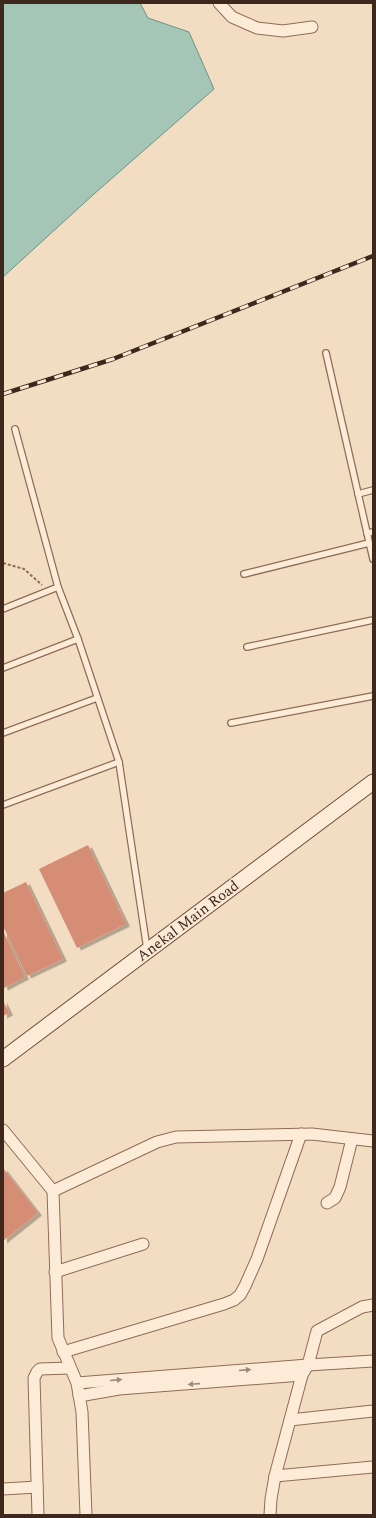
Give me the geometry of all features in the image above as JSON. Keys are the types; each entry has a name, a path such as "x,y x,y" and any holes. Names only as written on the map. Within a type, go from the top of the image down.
{"main road":[{"name":"Anekal Main Road","path":"3,1059 148,952 373,782"}],"street":[{"path":"219,3 232,17 257,28 283,32 312,28"},
{"path":"3,1130 53,1191 58,1338 77,1383 82,1412 86,1515"},
{"path":"63,1352 224,1304 234,1300 240,1295 246,1286 257,1259 301,1134"},
{"path":"53,1191 157,1142 176,1137 312,1134 373,1141"},
{"path":"327,1203 335,1198 340,1186 352,1139"},
{"path":"55,1272 143,1244"},
{"path":"270,1515 275,1476 302,1376 308,1364 317,1331 362,1307 373,1305"},
{"path":"77,1383 308,1364 373,1361"},
{"path":"38,1515 34,1378 40,1369 70,1368"},
{"path":"79,1396 119,1389 302,1376"},
{"path":"290,1420 373,1411"},
{"path":"275,1476 373,1468"},
{"path":"3,1489 37,1487"}],"lane":[{"path":"326,353 373,559"},
{"path":"15,429 58,587 78,639 119,762 148,952"},
{"path":"358,494 373,490"},
{"path":"367,533 373,532"},
{"path":"244,574 369,543"},
{"path":"3,609 58,587"},
{"path":"247,647 373,620"},
{"path":"3,668 78,639"},
{"path":"231,723 373,696"},
{"path":"3,733 97,698"},
{"path":"3,805 119,762"}],"path":[{"path":"3,563 24,569 49,590"}],"shaded area":[{"path":"3,3 140,3 148,18 189,32 214,89 94,194 3,277"}],"building":[{"path":"88,845 126,924 77,948 39,869"},
{"path":"26,882 63,959 27,976 3,926 3,893"},
{"path":"3,931 25,977 4,988 3,986"},
{"path":"3,1000 9,1013 3,1016"},
{"path":"3,1168 38,1213 3,1241"}],"railway":[{"path":"3,394 113,359 373,256"}]}
